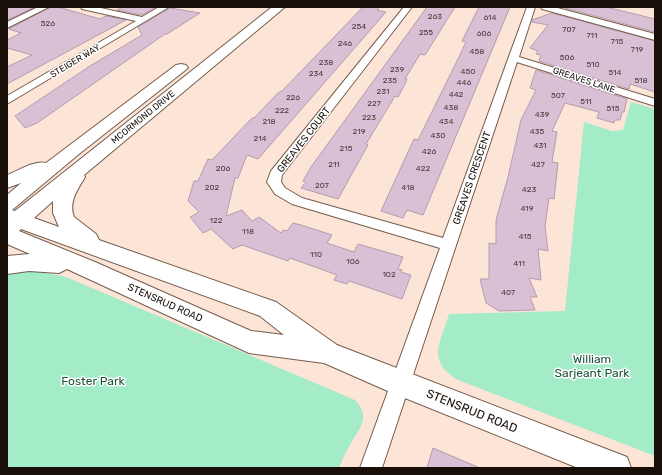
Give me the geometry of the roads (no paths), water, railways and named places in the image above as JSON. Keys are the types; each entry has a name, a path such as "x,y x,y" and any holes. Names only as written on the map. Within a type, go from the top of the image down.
{"main road":[{"name":"MCORMOND DRIVE","path":"9,221 73,150 263,7"},
{"name":"MCORMOND DRIVE","path":"9,221 92,158 280,7"},
{"path":"7,182 38,170 73,150"},
{"path":"92,158 67,188 61,209 68,224 94,259"},
{"name":"STENSRUD ROAD","path":"9,221 94,259 249,342 328,353"},
{"path":"7,265 29,262 94,259"},
{"name":"STENSRUD ROAD","path":"94,259 268,309 328,353 616,468"}],"street":[{"path":"7,25 44,7"},
{"path":"85,7 143,20"},
{"name":"STEIGER WAY","path":"7,101 165,7"},
{"name":"GREAVES COURT","path":"408,7 276,174 274,182 280,191 297,201 449,245"},
{"name":"GREAVES CRESCENT","path":"371,468 531,7"},
{"path":"545,7 655,37"},
{"name":"GREAVES LANE","path":"513,58 655,103"}],"park label":[{"name":"William Sarjeant Park","path":"592,366"},
{"name":"Foster Park","path":"93,381"}]}
